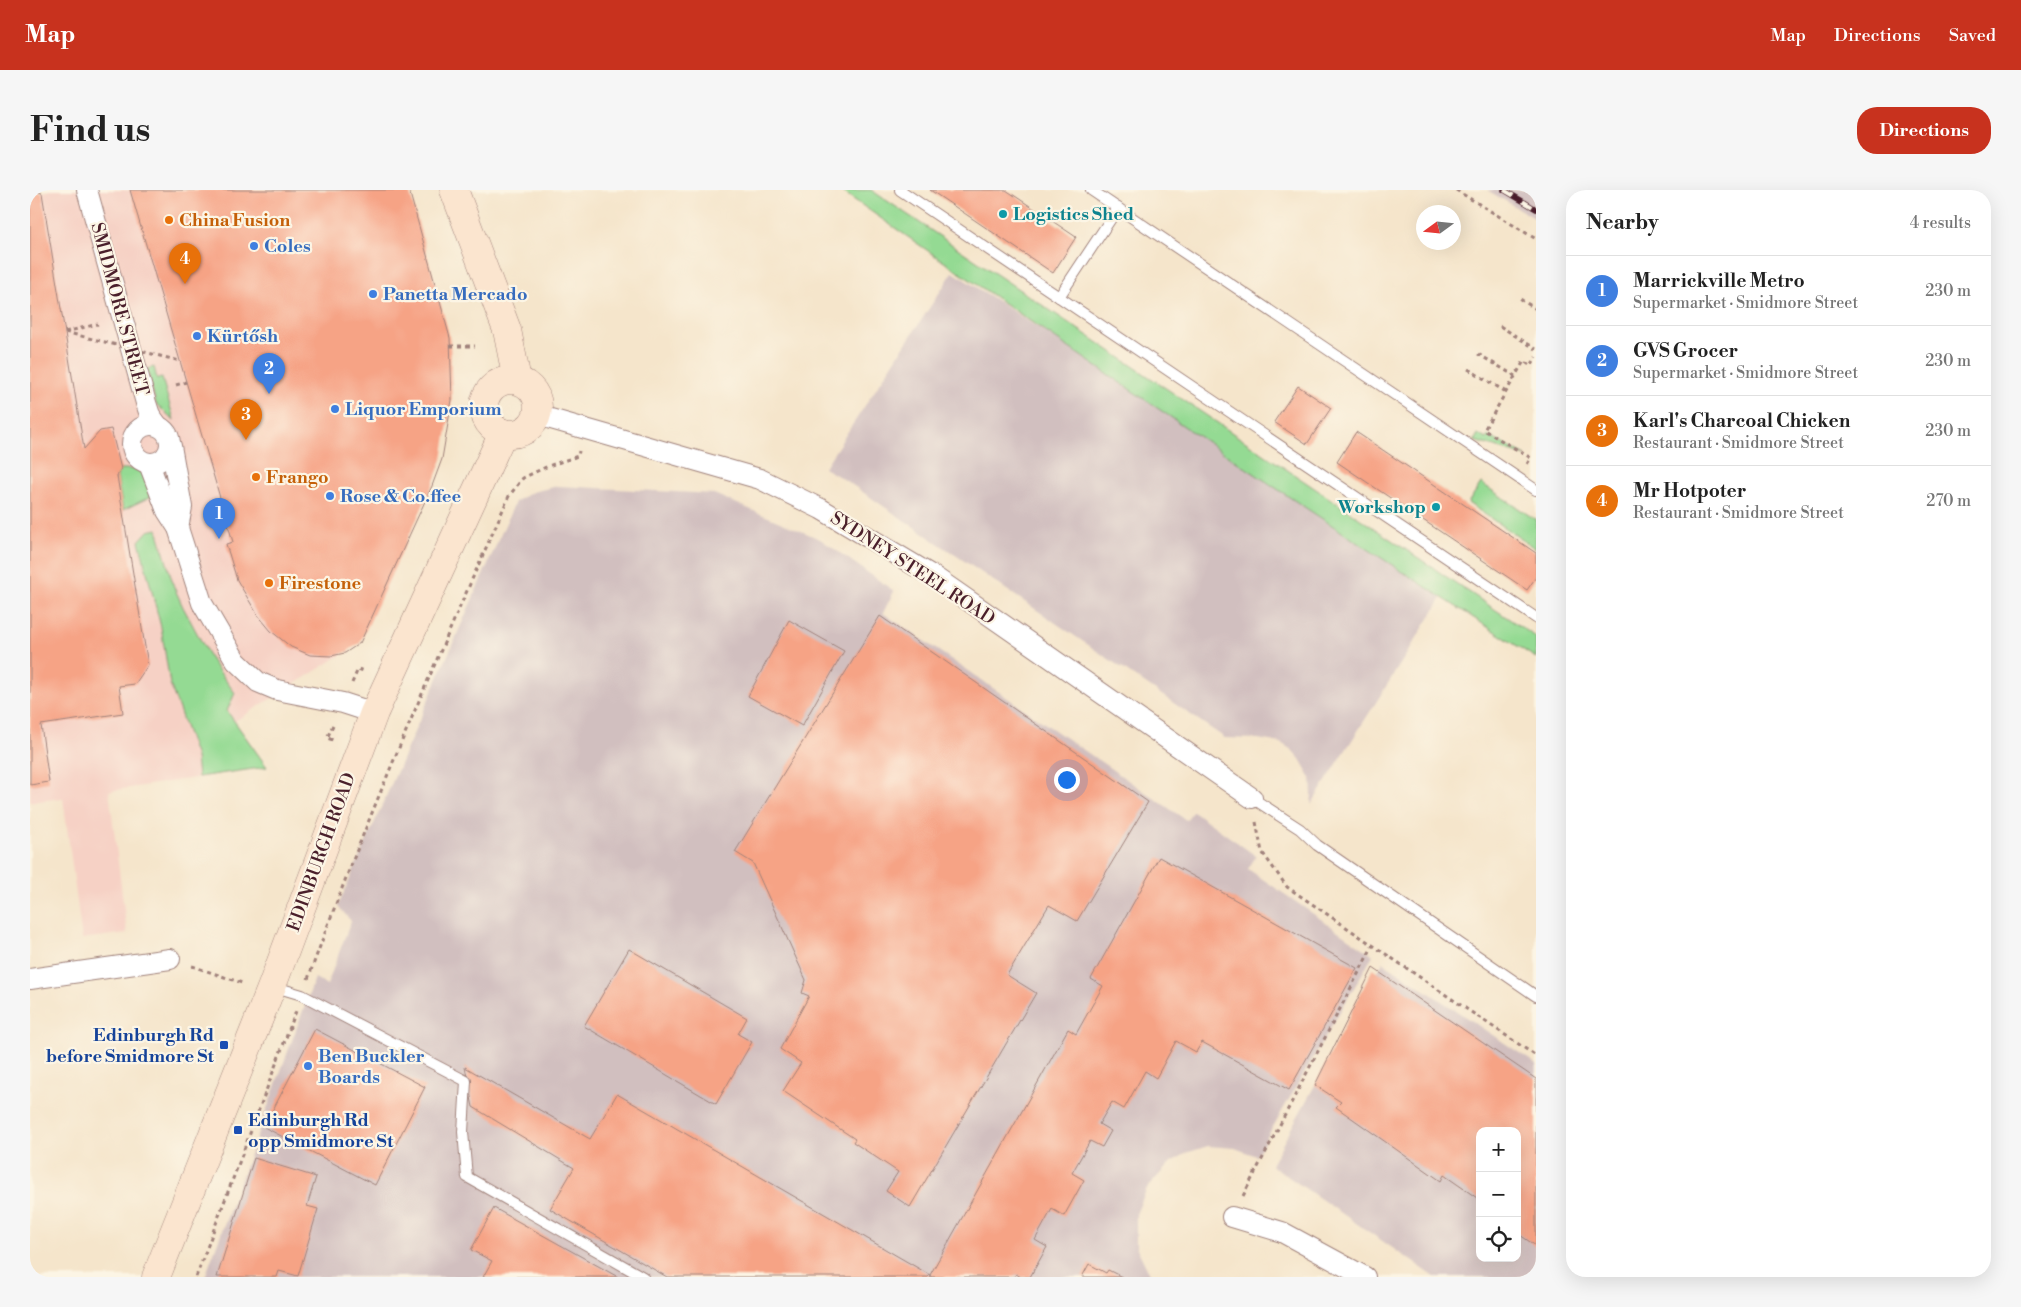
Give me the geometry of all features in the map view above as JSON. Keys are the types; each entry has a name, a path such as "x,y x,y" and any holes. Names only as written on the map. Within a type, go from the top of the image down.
{"street":[{"name":"SMIDMORE STREET","path":"87,190 146,403 150,415 158,426 168,434 182,507 178,528"},
{"path":"454,190 504,322 517,380"},
{"path":"507,380 517,380 525,384 536,397 537,414 534,422 520,433 511,435 494,429 484,414 484,404 491,388 507,380"},
{"name":"SYDNEY STEEL ROAD","path":"537,414 760,479 821,509 936,578 1252,798"},
{"name":"SMIDMORE STREET","path":"158,426 145,426 139,429 133,439 133,452 142,462 149,464 167,511 178,528 202,603 236,661 258,682 277,690 343,703 374,714"},
{"name":"EDINBURGH ROAD","path":"156,1277 270,991 374,714 502,433"},
{"path":"149,464 160,462 166,458 171,446"},
{"path":"30,979 170,959"},
{"path":"1232,1217 1282,1232 1365,1277"}],"lane":[{"path":"900,190 1536,618"},
{"path":"1092,190 1536,490"},
{"path":"1059,297 1118,208"},
{"path":"1252,798 1300,829 1317,845 1536,996"},
{"path":"270,991 302,995 466,1081 463,1132 467,1176 643,1277"}],"path":[{"path":"1456,190 1536,239"},
{"path":"1520,299 1536,309"},
{"path":"98,324 65,332 180,361"},
{"path":"1500,326 1536,350"},
{"path":"450,346 475,346"},
{"path":"1478,354 1515,376"},
{"path":"1524,469 1531,458 1484,430 1524,361 1531,366 1536,357"},
{"path":"1468,369 1506,392"},
{"path":"176,385 186,382"},
{"path":"196,1277 337,897 419,697 509,496 523,478 548,466 578,456 586,428"},
{"path":"213,513 224,512"},
{"path":"328,738 338,742"},
{"path":"1252,798 1262,852 1287,887 1536,1056"},
{"path":"1232,1217 1373,945"},
{"path":"170,959 270,991"}],"shaded area":[{"path":"30,190 42,193 50,190 409,190 450,338 452,400 442,459 432,486 360,643 235,721 267,767 109,791 127,933 82,939 63,798 30,802"},
{"path":"1487,190 1536,190 1536,219"},
{"path":"953,272 1442,598 1311,805 1311,778 1300,759 1292,750 1281,743 1258,739 1225,738 845,480 824,468"},
{"path":"558,486 714,494 820,539 894,591 883,613 1186,820 1193,811 1256,856 1248,869 1373,955 1256,1156 1235,1148 1208,1146 1189,1152 1171,1162 1147,1188 1136,1214 1136,1246 1151,1277 205,1277 315,978 327,985 351,921 338,906 515,502 532,492"},
{"path":"1383,962 1536,1064 1536,1277 1435,1277 1271,1165"}],"green space":[{"path":"840,190 871,190 1536,637 1536,658 1273,486"},
{"path":"154,367 157,379 162,378 174,420 156,404 147,369"},
{"path":"1478,434 1486,439 1488,436 1526,456 1474,441"},
{"path":"121,469 135,469 143,473 152,496 123,510 117,476"},
{"path":"1481,483 1536,520 1536,549 1468,503"},
{"path":"157,529 174,587 183,607 213,663 235,693 227,711 267,767 198,777 196,757 170,684 161,627 139,541 148,531"}],"building":[{"path":"30,190 42,193 84,449 100,431 111,429 121,469 117,476 148,665 135,684 119,686 123,713 41,725 49,782 30,785"},
{"path":"130,190 409,190 450,338 452,400 442,459 432,486 360,643 345,653 331,656 310,655 291,647 271,631 257,614 237,580 226,544 233,542"},
{"name":"Logistics Shed","path":"930,190 1006,190 1076,237 1053,273"},
{"path":"1298,386 1331,408 1307,444 1274,422"},
{"name":"Workshop","path":"1356,432 1536,553 1536,577 1527,590 1337,462"},
{"path":"880,616 1148,802 1077,921 1049,905 1007,975 1036,993 910,1207 886,1191 898,1172 853,1142 855,1139 783,1091 801,1063 780,1049 809,996 802,993 806,980 753,863 735,852"},
{"path":"789,620 844,651 802,726 748,696"},
{"path":"1159,857 1357,968 1289,1090 1202,1042 1196,1052 1176,1041 1156,1078 1145,1071 1124,1109 1112,1102 1099,1124 1111,1131 1102,1147 1090,1141 1072,1173 1084,1180 1064,1216 1052,1209 1035,1240 1047,1247 1030,1277 1021,1277 1016,1274 1014,1277 931,1277 930,1275 1068,1029 1076,1034 1103,986 1091,979"},
{"path":"629,949 747,1018 738,1034 752,1042 716,1104 584,1026"},
{"path":"1373,968 1536,1079 1536,1246 1521,1236 1521,1127 1476,1127 1476,1197 1444,1175 1441,1181 1336,1107 1341,1102 1315,1085"},
{"path":"315,1029 425,1087 375,1185 264,1127"},
{"path":"465,1067 590,1139 617,1094 930,1275 928,1277 667,1277 550,1209 574,1168 473,1107"},
{"path":"254,1158 316,1177 307,1206 318,1209 298,1276 279,1271 277,1277 217,1277"},
{"path":"494,1208 618,1277 483,1277 492,1261 471,1250"},
{"path":"1089,1264 1106,1273 1108,1270 1122,1277 1082,1277"}],"railway":[{"path":"1504,190 1536,209"}],"place":[{"name":"Logistics Shed","path":"1003,214"},
{"name":"China Fusion","path":"169,220"},
{"name":"Coles","path":"254,246"},
{"name":"Mr Hotpoter","path":"185,284"},
{"name":"Panetta Mercado","path":"373,294"},
{"name":"Kürtősh","path":"197,336"},
{"name":"GVS Grocer","path":"269,394"},
{"name":"Liquor Emporium","path":"335,409"},
{"name":"Karl's Charcoal Chicken","path":"246,440"},
{"name":"Frango","path":"256,477"},
{"name":"Rose & Co.ffee","path":"330,496"},
{"name":"Workshop","path":"1436,507"},
{"name":"Marrickville Metro","path":"219,539"},
{"name":"Firestone","path":"269,583"},
{"name":"Edinburgh Rd before Smidmore St","path":"224,1045"},
{"name":"Ben Buckler Boards","path":"308,1066"},
{"name":"Edinburgh Rd opp Smidmore St","path":"238,1130"}]}
